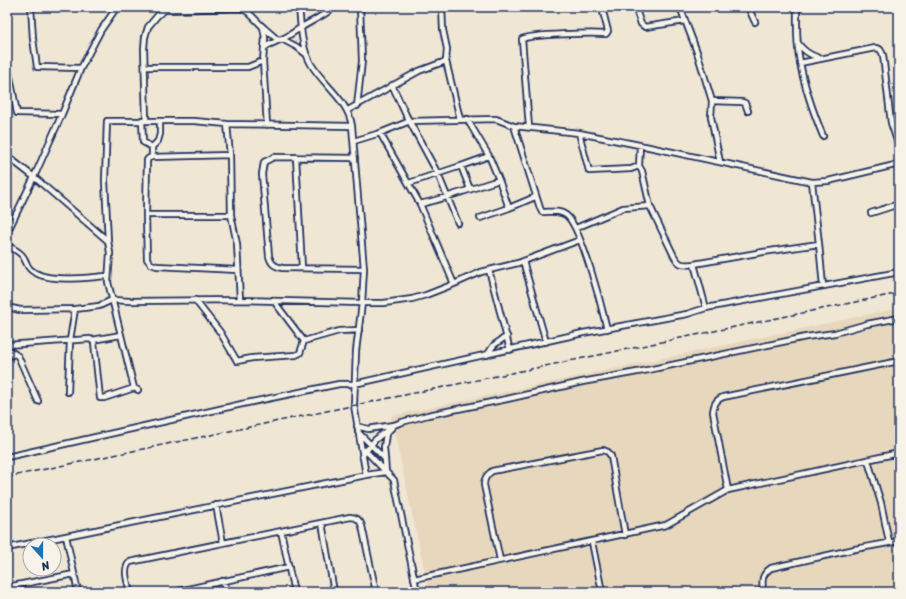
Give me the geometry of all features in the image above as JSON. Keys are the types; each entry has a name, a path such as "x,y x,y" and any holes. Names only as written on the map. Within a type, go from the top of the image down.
{"street":[{"path":"31,7 37,67 81,68"},
{"path":"7,233 34,177 81,68 101,30 117,7"},
{"path":"152,147 143,142 145,67 144,48 146,32 153,20 165,10 232,7 241,8 248,12 263,27 306,54"},
{"path":"299,7 306,54 316,72 348,110 352,126 364,269 354,384 354,405 366,475"},
{"path":"264,48 271,42 280,39 322,16 334,7"},
{"path":"357,106 362,61 360,7"},
{"path":"442,7 443,30 447,49 446,61 460,119"},
{"path":"529,127 522,39 544,36 606,34 608,31 602,8 611,7"},
{"path":"635,7 641,24 645,27 685,21"},
{"path":"680,7 697,52 712,101 711,117 720,162"},
{"path":"748,7 755,22"},
{"path":"797,7 800,63 823,136"},
{"path":"263,27 263,61 267,125"},
{"path":"798,41 800,47 807,53 821,58"},
{"path":"800,63 874,48 879,48 882,50 891,123 899,148"},
{"path":"145,67 248,67 263,61"},
{"path":"348,110 419,71 446,61"},
{"path":"7,69 9,72 17,113 62,114"},
{"path":"392,85 438,174 449,197 458,223"},
{"path":"712,101 742,102 745,103 748,111"},
{"path":"468,119 489,156 509,208"},
{"path":"354,141 380,134 410,121 496,119 514,126 580,133 812,182 828,181 899,163"},
{"path":"92,340 94,342 100,398 101,399 136,389 112,300 108,276 110,253 105,181 107,121 194,121 227,124 352,126"},
{"path":"152,157 152,147 158,141 160,134 160,121"},
{"path":"227,124 230,155 231,215 236,244 240,300"},
{"path":"514,126 535,197 542,212 560,212 568,216 576,228 597,290 607,329"},
{"path":"580,133 589,171 631,169 639,166"},
{"path":"380,134 420,204 454,284"},
{"path":"640,146 639,166 642,170 650,206 678,263 683,265 694,264 819,244"},
{"path":"230,155 149,158 146,163 147,259 151,264 158,266 238,270"},
{"path":"7,156 34,177 108,241"},
{"path":"409,183 489,156"},
{"path":"355,158 274,157 264,162 262,174 270,262 274,266 282,268 364,269"},
{"path":"296,157 302,268"},
{"path":"460,166 470,189"},
{"path":"420,204 449,197 499,180"},
{"path":"812,182 823,286"},
{"path":"480,218 535,197"},
{"path":"871,213 899,204"},
{"path":"576,228 623,208 650,206"},
{"path":"146,215 231,215"},
{"path":"7,307 20,310 75,309 99,306 112,300 273,300 384,303 412,299 489,270 523,261 580,240"},
{"path":"7,245 21,254 29,268 36,274 54,278 108,276"},
{"path":"523,261 546,342"},
{"path":"694,264 706,308"},
{"path":"489,270 510,350"},
{"path":"7,457 242,404 339,384 354,384 583,333 687,314 706,308 899,272"},
{"path":"195,300 220,332 237,361 252,358 296,355 300,353 304,341"},
{"path":"273,300 304,341"},
{"path":"68,392 70,340 75,309"},
{"path":"358,429 392,426 428,414 806,337 835,333 867,324 899,318"},
{"path":"304,341 339,331 359,330"},
{"path":"7,345 70,340 92,340 122,335"},
{"path":"486,355 494,345 507,336"},
{"path":"7,349 16,354 38,401"},
{"path":"7,357 16,354"},
{"path":"728,490 713,412 714,406 718,400 724,397 899,361"},
{"path":"362,456 371,445 392,426"},
{"path":"386,472 384,447 386,434 392,426"},
{"path":"358,429 386,460"},
{"path":"361,445 394,480 417,592"},
{"path":"500,560 484,485 484,480 492,471 603,450 608,452 611,456 625,535"},
{"path":"414,579 625,535 671,523 728,490 899,453"},
{"path":"868,460 881,503 889,542"},
{"path":"7,548 386,472"},
{"path":"216,505 223,543"},
{"path":"130,592 125,570 126,566 130,562 350,517 355,517 360,522 376,592"},
{"path":"322,523 334,592"},
{"path":"281,531 294,592"},
{"path":"66,536 78,592"},
{"path":"763,592 762,579 765,572 771,568 899,541"},
{"path":"592,542 602,592"},
{"path":"174,592 289,567"},
{"path":"14,592 10,587 74,574"},
{"path":"222,581 229,592"}],"shaded area":[{"path":"899,308 899,592 429,592 391,416"}],"railway":[{"path":"7,477 899,293"}]}
